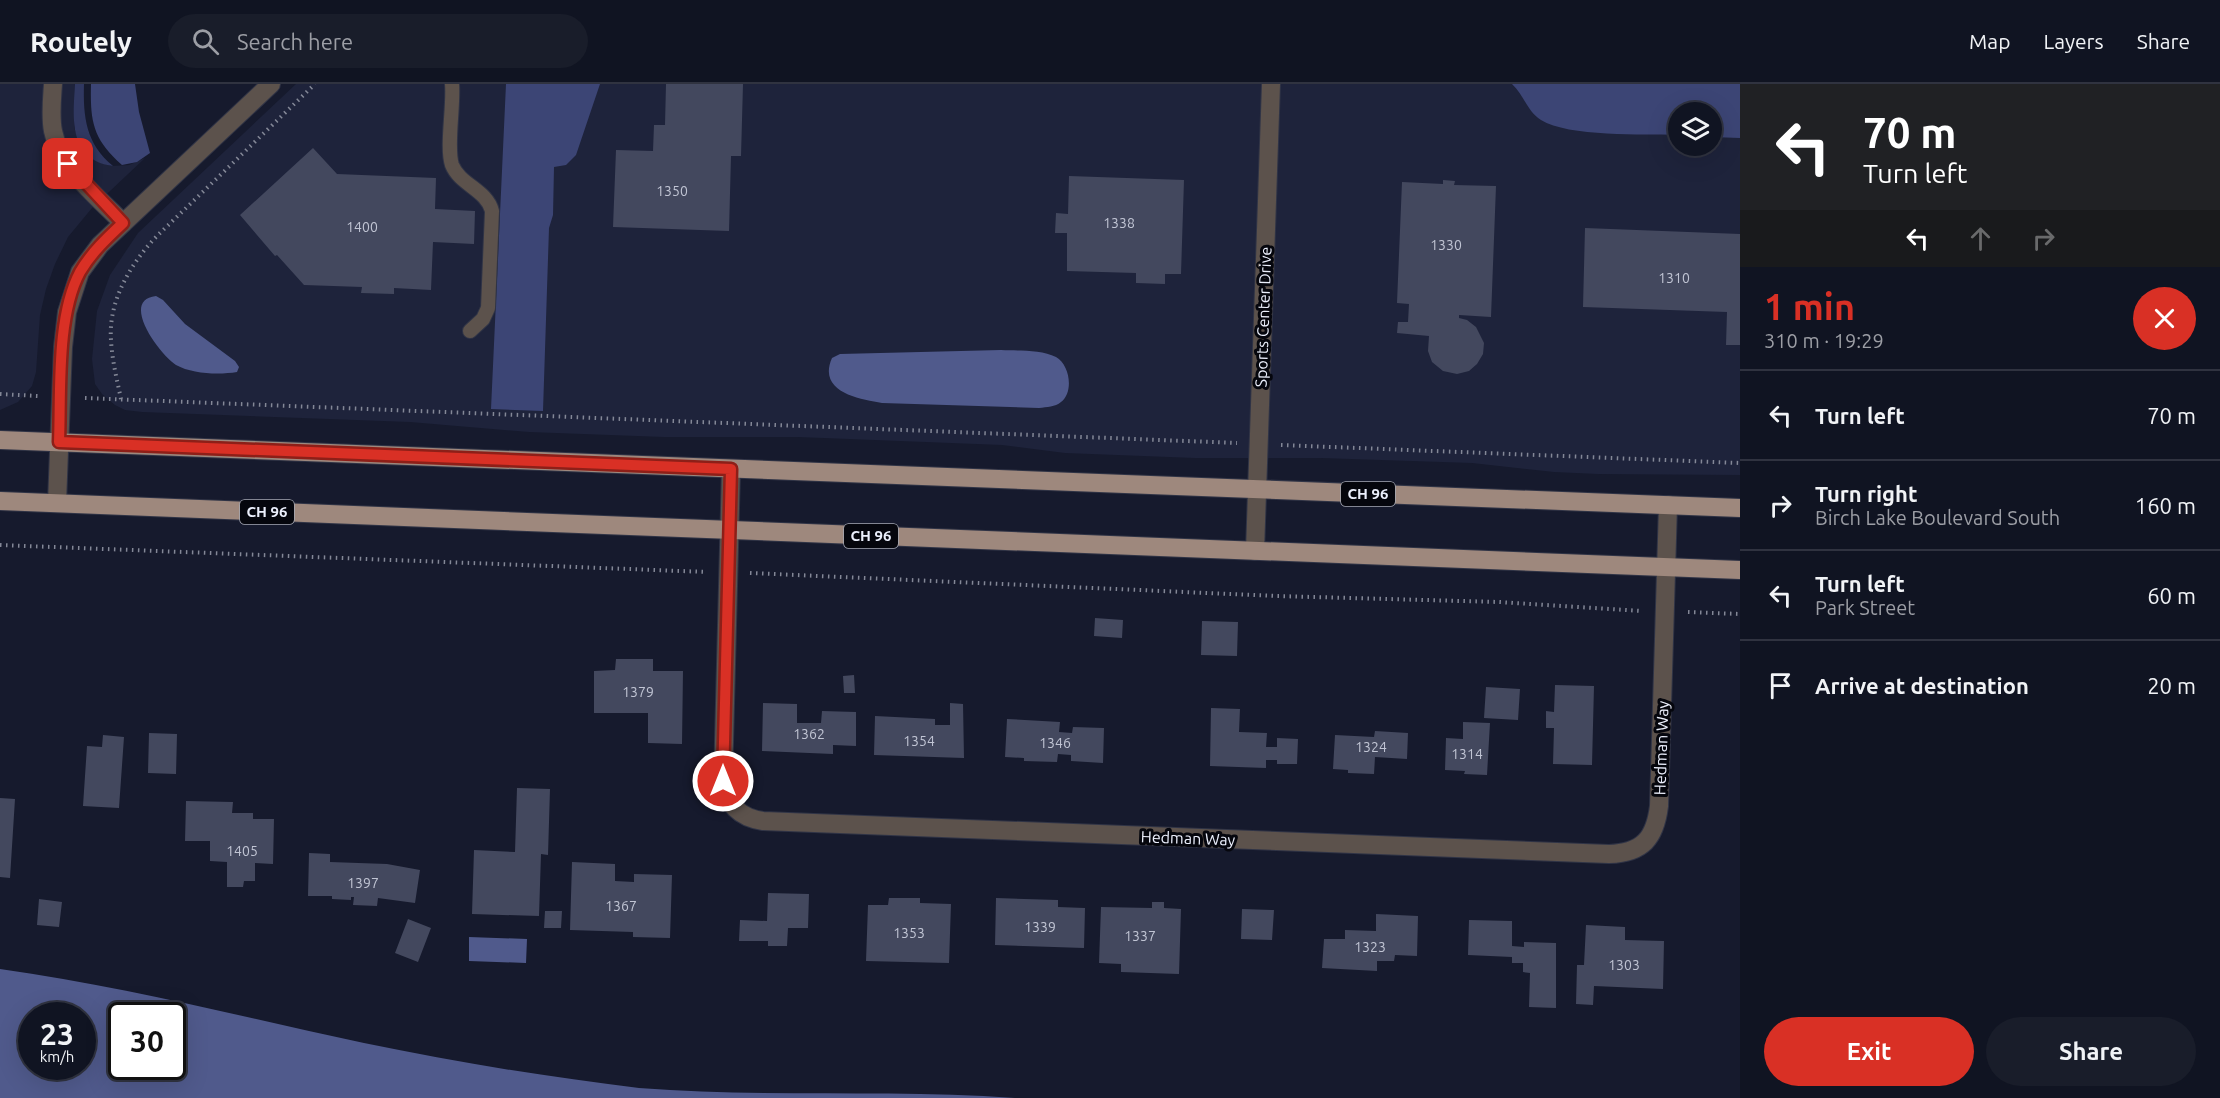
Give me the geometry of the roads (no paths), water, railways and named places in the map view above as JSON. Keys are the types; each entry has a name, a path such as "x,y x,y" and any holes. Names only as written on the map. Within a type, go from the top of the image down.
{"main road":[{"name":"CH 96","path":"0,440 1740,508"},
{"name":"CH 96","path":"0,501 1740,570"}],"street":[{"path":"53,84 52,124 60,152 80,178 123,223"},
{"path":"57,503 64,332 72,292 88,260 123,223 272,84"},
{"name":"Sports Center Drive","path":"1255,550 1271,84"},
{"name":"Hedman Way","path":"731,469 722,775 727,798 738,812 756,820 852,825 1609,854 1629,852 1651,836 1656,825 1659,806 1668,505"}],"lane":[{"path":"452,84 452,163 460,176 488,200 492,211 488,308 483,319 470,331"}]}
